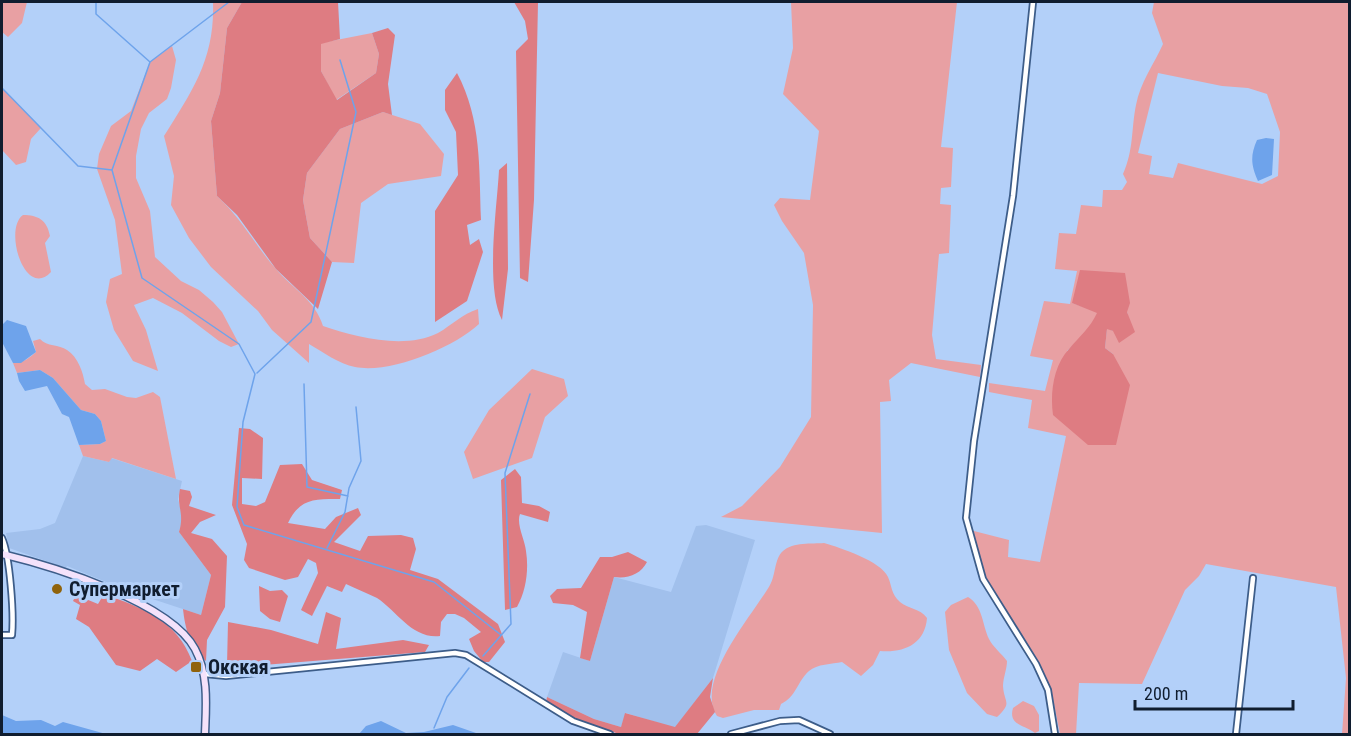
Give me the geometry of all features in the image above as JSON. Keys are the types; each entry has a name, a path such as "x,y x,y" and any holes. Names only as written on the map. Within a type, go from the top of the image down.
{"main road":[{"path":"4,555 70,575 131,600 167,619 188,638 205,674 205,735"}],"street":[{"path":"1033,2 1013,196 974,441 966,518 968,533 983,579 1036,664 1048,690 1055,735"},
{"path":"2,538 14,618 12,635 2,634"},
{"path":"1236,735 1253,578"},
{"path":"205,674 226,675 455,653 465,656 573,721 610,735"},
{"path":"731,735 780,721 799,720 830,735"}],"shaded area":[{"path":"2,2 27,2 22,23 8,37 2,32"},
{"path":"213,2 242,2 227,28 220,93 211,121 217,196 234,214 276,269 315,309 323,326 365,338 410,341 438,333 478,309 479,324 468,333 438,350 385,367 355,367 337,361 309,344 309,363 272,330 258,311 211,267 189,238 171,205 174,176 164,136 193,88 206,57 213,22"},
{"path":"242,2 338,2 340,39 321,44 321,71 337,100 376,73 379,54 372,33 388,28 395,35 388,84 392,115 383,112 340,129 307,173 303,200 310,238 332,262 318,309 276,269 237,215 217,196 211,121 220,93 227,28"},
{"path":"514,2 538,2 534,200 528,282 520,278 516,51 528,39 525,21"},
{"path":"791,2 957,2 941,147 953,148 951,187 941,188 940,204 951,205 949,253 939,254 932,335 936,359 981,365 980,377 911,363 889,380 891,401 880,402 882,533 721,517 742,506 780,467 811,417 813,305 804,253 774,205 780,198 810,200 819,131 783,94 793,48"},
{"path":"1154,2 1349,2 1349,734 1342,734 1346,678 1336,587 1206,564 1199,576 1185,590 1142,684 1079,683 1076,734 1060,734 1051,689 1039,662 986,578 970,530 1009,540 1008,557 1040,562 1066,436 1028,428 1032,400 989,392 989,383 1045,391 1053,360 1030,356 1044,301 1070,304 1077,271 1055,269 1059,233 1076,234 1081,205 1102,207 1103,190 1122,190 1127,182 1123,174 1131,148 1138,97 1163,44 1152,13","holes":["1158,73 1222,86 1248,88 1267,94 1280,132 1278,176 1262,184 1178,163 1173,178 1149,174 1152,156 1138,153","1072,303 1127,312 1129,320 1113,331 1107,328 1105,348 1113,354 1067,351 1090,329 1098,312"]},
{"path":"372,33 379,54 376,73 336,100 321,71 321,43"},
{"path":"172,46 176,60 171,88 167,99 149,113 141,129 136,156 136,178 150,211 155,257 181,281 199,290 213,302 222,312 239,344 231,347 219,341 182,313 153,298 134,305 146,330 158,371 133,361 114,330 106,302 110,279 122,274 115,220 97,169 99,154 111,126 131,111 150,62"},
{"path":"457,73 471,109 478,145 481,220 467,225 470,245 479,239 483,252 467,301 435,322 435,211 458,175 456,132 445,110 445,90"},
{"path":"2,88 41,128 31,139 26,162 16,165 2,150"},
{"path":"383,112 420,124 444,154 441,176 388,184 361,203 354,263 332,262 310,238 303,200 307,173 340,129"},
{"path":"1274,139 1272,175 1258,181 1252,156 1257,140"},
{"path":"507,163 508,269 502,320 494,288 493,247 499,170"},
{"path":"23,215 41,220 49,231 50,236 45,243 51,272 42,278 33,277 25,270 16,247 17,223"},
{"path":"1080,270 1125,273 1130,303 1127,312 1135,332 1119,343 1113,331 1107,329 1105,348 1113,354 1130,385 1116,445 1088,445 1053,415 1054,380 1059,364 1097,313 1072,303"},
{"path":"7,320 26,326 36,352 21,363 13,363 2,342 2,325"},
{"path":"40,339 71,353 79,365 85,384 92,390 105,389 136,398 153,392 160,397 176,479 112,458 109,462 83,456 79,445 100,444 106,441 101,421 95,414 81,410 53,378 40,370 17,373 13,363 23,361 36,352 33,341"},
{"path":"532,369 564,379 568,396 545,417 532,458 473,479 464,452 489,410"},
{"path":"40,370 53,378 81,410 95,414 101,421 106,441 100,444 79,445 69,417 62,414 47,386 25,391 17,373"},
{"path":"239,428 250,429 263,438 262,479 242,478 242,504 256,506 265,502 280,465 302,464 312,480 342,490 340,499 323,499 303,504 288,523 325,529 336,517 358,508 361,515 334,542 360,551 368,536 401,535 413,538 416,549 410,570 438,579 498,624 505,642 489,662 483,662 474,651 469,639 481,632 464,618 455,614 447,614 441,622 440,636 430,636 413,629 377,598 346,584 342,592 327,586 312,616 301,610 318,573 316,563 308,559 298,577 285,580 249,568 244,560 247,544 232,505"},
{"path":"83,456 109,462 111,458 182,481 178,499 183,518 179,532 211,575 201,615 128,591 67,566 66,568 9,548 6,533 40,529 55,523"},
{"path":"515,469 521,477 522,503 539,506 550,512 548,522 520,514 519,522 527,558 526,580 517,607 505,610 501,480"},
{"path":"180,489 190,491 192,497 189,506 216,515 200,522 191,533 212,539 227,556 225,607 207,640 206,661 196,650 189,637 183,609 201,615 211,575 179,532"},
{"path":"706,525 755,540 713,678 675,728 626,713 621,727 594,719 547,697 563,652 590,661 614,577 671,592 696,526"},
{"path":"824,543 860,556 884,571 897,599 921,612 927,618 922,634 912,645 905,648 880,651 873,665 861,676 842,662 812,669 790,697 781,704 779,710 754,710 723,718 717,716 712,702 713,685 719,667 739,631 770,585 780,554 792,546"},
{"path":"628,552 647,562 634,575 614,577 590,661 580,658 587,612 573,605 553,603 550,596 557,589 581,588 600,557 612,557"},
{"path":"259,586 270,591 282,590 288,596 280,622 270,619 260,611"},
{"path":"104,594 145,611 168,625 185,647 192,661 176,672 157,659 140,671 116,665 89,627 76,619 80,605 73,601 76,595 98,604"},
{"path":"968,597 977,605 991,642 1007,661 1003,686 1006,705 997,717 987,714 967,693 949,650 945,612 951,605"},
{"path":"326,612 341,618 336,649 403,640 429,645 425,652 237,667 227,665 228,622 271,630 318,644"},
{"path":"713,678 710,697 715,712 697,734 619,734 576,719 546,702 547,697 594,719 621,727 625,713 675,727"},
{"path":"1023,701 1034,706 1039,715 1039,731 1035,733 1018,724 1013,718 1013,708"},
{"path":"2,715 16,721 41,720 55,726 63,722 106,734 2,734"},
{"path":"381,721 406,733 424,732 453,725 476,733 498,734 359,734 366,726"}],"waterway":[{"path":"96,2 96,14 150,62"},
{"path":"112,170 150,62 229,2"},
{"path":"257,373 311,322 356,112 340,60"},
{"path":"2,88 78,166 112,170 142,278 239,344 255,374 243,422 237,507 244,525 434,582 501,635"},
{"path":"304,384 307,487 348,496"},
{"path":"483,656 511,624 505,473 530,394"},
{"path":"327,548 345,512 349,488 361,461 356,407"},
{"path":"434,728 447,697 469,668"}],"place":[{"name":"Супермаркет","path":"57,589"},
{"name":"Окская","path":"196,667"}]}
